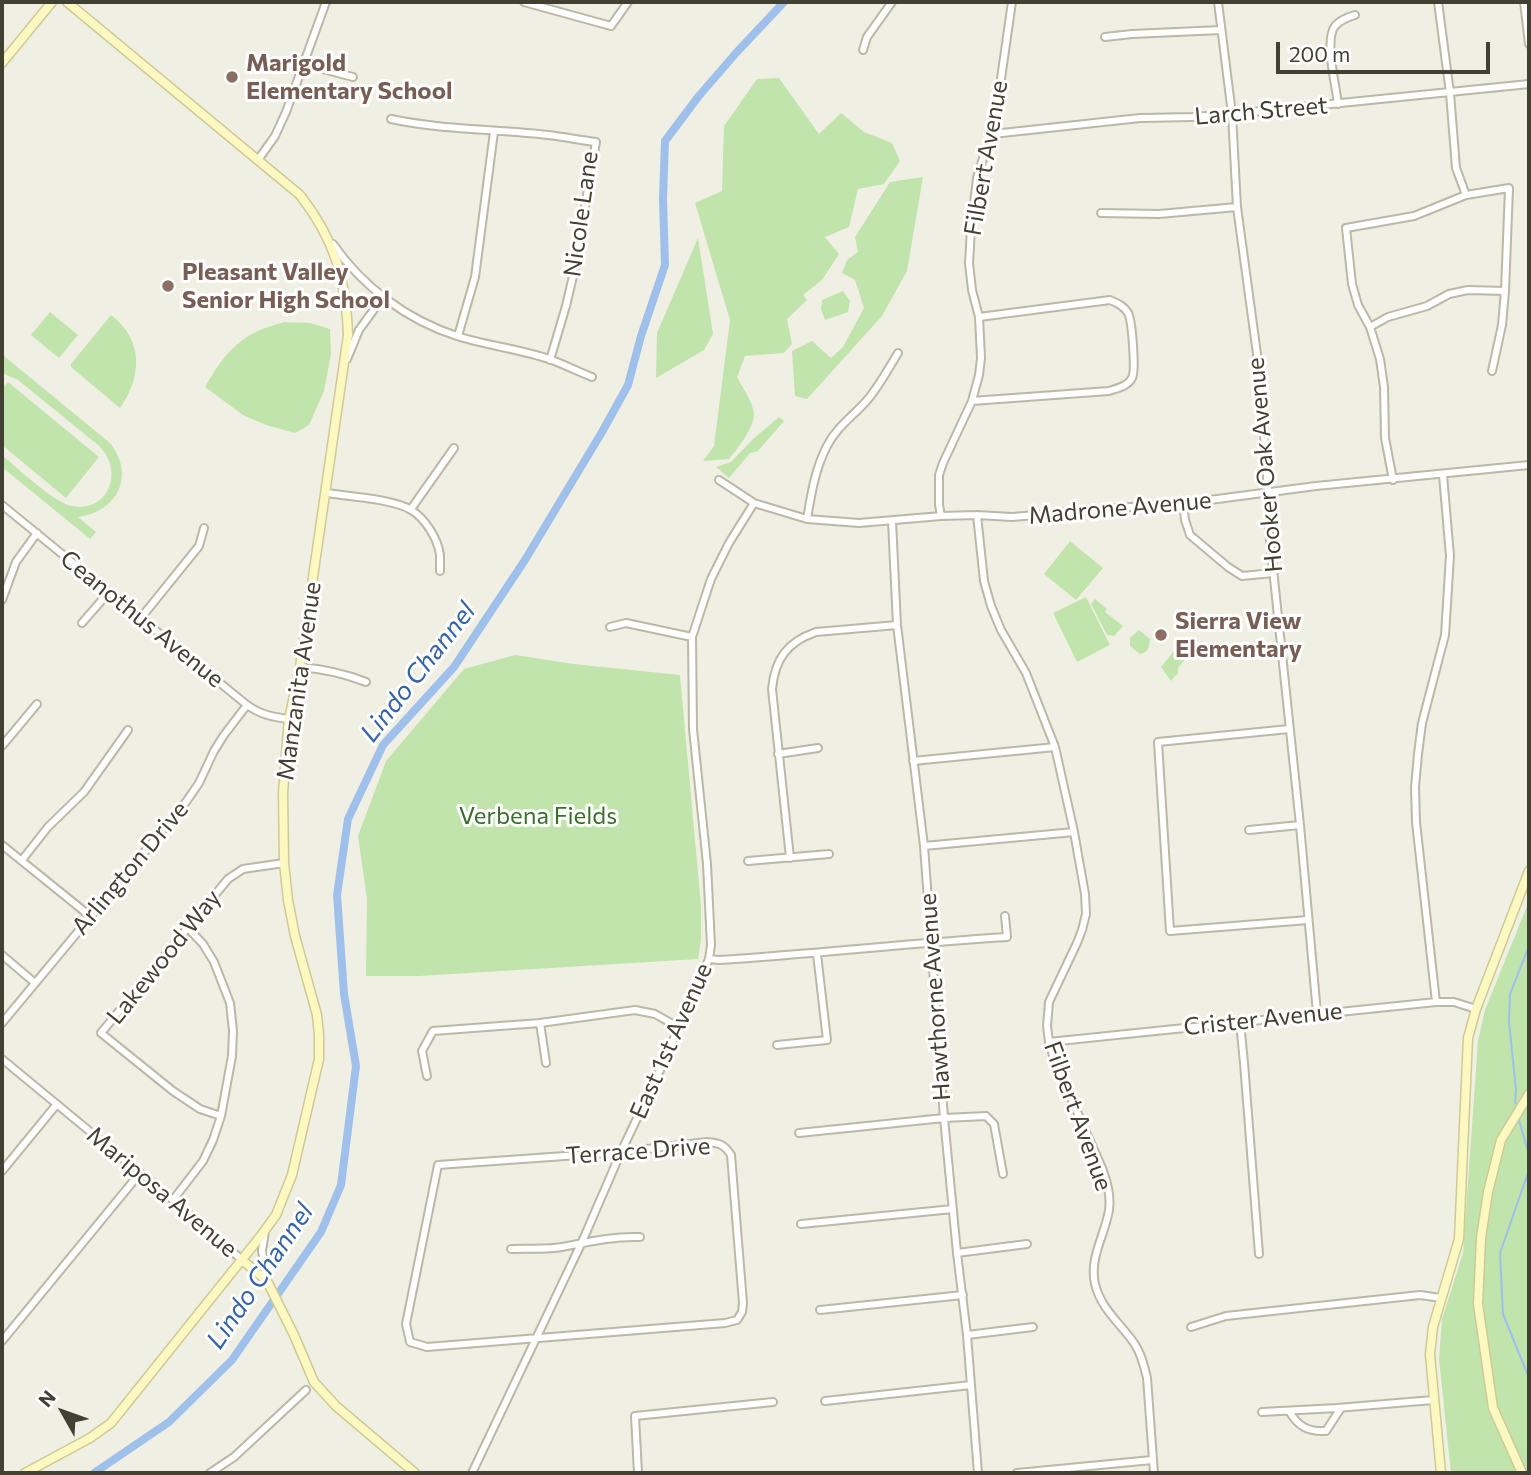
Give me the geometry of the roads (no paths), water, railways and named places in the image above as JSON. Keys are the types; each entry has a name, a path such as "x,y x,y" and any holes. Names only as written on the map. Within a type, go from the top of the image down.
{"street":[{"path":"2,63 52,2"},
{"path":"67,2 300,195 341,256 383,297 431,326 458,336 550,360 592,377"},
{"path":"258,160 275,136 286,112 326,2"},
{"path":"524,2 556,6 611,26 628,2"},
{"path":"863,50 867,37 892,2"},
{"name":"Filbert Avenue","path":"941,516 939,475 972,401 979,375 979,317 969,264 971,229 977,178 993,134 1012,2"},
{"name":"Hooker Oak Avenue","path":"1218,2 1232,114 1237,207 1260,376 1269,531 1317,1013"},
{"path":"1438,2 1450,93 1456,168 1466,195"},
{"path":"1524,2 1529,44"},
{"path":"1338,104 1330,50 1331,34 1336,24 1355,15"},
{"path":"1105,37 1221,30"},
{"path":"304,64 353,78"},
{"name":"Larch Street","path":"993,134 1140,118 1232,114 1529,84"},
{"name":"Nicole Lane","path":"391,119 596,142 574,272 550,360"},
{"path":"458,336 475,277 494,132"},
{"path":"1393,480 1385,438 1384,387 1380,359 1352,284 1346,228 1413,216 1466,195 1509,188 1505,292 1502,324 1492,371"},
{"path":"1101,213 1159,214 1237,207"},
{"name":"Manzanita Avenue","path":"25,1473 90,1438 111,1423 265,1231 276,1215 292,1175 319,1059 319,1034 317,1015 288,900 284,863 283,793 289,719 300,667 348,335 344,286 328,238"},
{"path":"1370,327 1388,317 1468,290 1505,292"},
{"path":"345,364 359,330 383,297"},
{"path":"972,401 1109,391 1132,380 1135,370 1129,314 1119,304 1110,300 979,317"},
{"path":"807,519 818,465 827,446 848,418 868,399 898,353"},
{"path":"411,509 454,448"},
{"name":"Madrone Avenue","path":"719,480 754,503 807,519 859,523 941,516 1012,517 1183,502 1529,465"},
{"path":"1436,1002 1416,822 1415,787 1422,723 1445,635 1450,556 1443,475"},
{"path":"326,493 411,509 436,540 440,553 440,571"},
{"path":"1183,502 1190,536 1228,566 1242,576 1273,573"},
{"name":"East 1st Avenue","path":"472,1473 582,1242 709,959 711,945 707,864 694,729 692,638 711,579 754,503"},
{"name":"Ceanothus Avenue","path":"2,505 247,705 259,713 289,719"},
{"name":"Filbert Avenue","path":"976,515 984,581 991,606 1001,631 1026,673 1055,747 1074,832 1086,914 1077,943 1049,1002 1047,1026 1055,1062 1107,1182 1109,1210 1096,1254 1094,1277 1100,1300 1133,1341 1144,1364 1154,1473"},
{"name":"Hawthorne Avenue","path":"892,521 897,625 924,846 944,1118 967,1335 978,1473"},
{"path":"140,620 199,546 204,528"},
{"path":"2,600 16,562 37,534"},
{"path":"82,623 109,592"},
{"path":"610,627 626,624 692,638"},
{"path":"790,858 772,689 777,663 783,653 803,636 816,632 897,625"},
{"path":"300,667 324,669 366,682"},
{"path":"2,746 37,704"},
{"name":"Arlington Drive","path":"2,1023 186,802 199,783 214,751 247,705"},
{"path":"1289,729 1158,742 1170,931 1308,920"},
{"path":"22,860 48,827 84,792 128,730"},
{"path":"913,761 1055,747"},
{"path":"778,754 818,748"},
{"path":"1249,830 1300,825"},
{"path":"924,846 1074,832"},
{"path":"2,845 90,916"},
{"path":"748,861 828,854"},
{"name":"Lakewood Way","path":"221,1116 200,1109 173,1091 101,1033 228,878 243,869 284,863"},
{"path":"1441,1473 1430,1354 1433,1327 1459,1239 1468,1038 1476,1009 1529,871"},
{"path":"709,959 817,954 1007,937 1005,916"},
{"path":"173,1200 203,1161 213,1140 221,1116 232,1056 230,1003 214,962 203,944 188,928"},
{"path":"777,1045 827,1040 817,954"},
{"path":"2,956 35,983"},
{"name":"Crister Avenue","path":"1049,1042 1436,1002 1454,1002 1476,1009"},
{"path":"427,1076 422,1051 433,1031 540,1023 635,1010 656,1014 678,1027"},
{"path":"1240,1022 1259,1254"},
{"path":"540,1023 546,1063"},
{"name":"Mariposa Avenue","path":"2,1059 267,1281 314,1382 336,1406 415,1473"},
{"path":"1522,1473 1493,1408 1478,1304 1481,1238 1488,1192 1501,1140 1529,1094"},
{"path":"2,1171 57,1104"},
{"path":"799,1133 986,1116 994,1124 1003,1174"},
{"name":"Terrace Drive","path":"706,1142 726,1147 731,1155 743,1303 737,1320 537,1338 427,1347 410,1342 406,1324 438,1165 621,1152 706,1142"},
{"path":"2,1341 140,1172"},
{"path":"801,1224 953,1209"},
{"path":"265,1231 262,1251 267,1281"},
{"path":"511,1249 560,1247 582,1242 640,1237"},
{"path":"957,1253 1027,1244"},
{"path":"820,1310 963,1295"},
{"path":"1191,1327 1226,1316 1420,1295 1441,1298"},
{"path":"967,1335 1033,1327"},
{"path":"825,1401 971,1385"},
{"path":"210,1473 234,1457 306,1390"},
{"path":"1262,1412 1433,1400"},
{"path":"638,1473 635,1416 774,1402"},
{"path":"1289,1411 1296,1423 1321,1432 1326,1431 1341,1408"},
{"path":"1017,1473 1152,1460"}],"waterway":[{"name":"Lindo Channel","path":"94,1473 169,1422 232,1360 321,1232 341,1185 356,1066 344,994 337,895 348,819 383,745 454,667 525,560 628,385 665,265 665,141 698,97 784,2"},
{"path":"1517,1104 1509,1022 1510,994 1529,946"},
{"path":"1519,1120 1529,1155"},
{"path":"1529,1170 1500,1253 1503,1314 1529,1378"}],"place":[{"name":"Marigold Elementary School","path":"232,77"},
{"name":"Pleasant Valley Senior High School","path":"168,286"},
{"name":"Sierra View Elementary","path":"1161,635"}],"park label":[{"name":"Verbena Fields","path":"538,816"}]}
